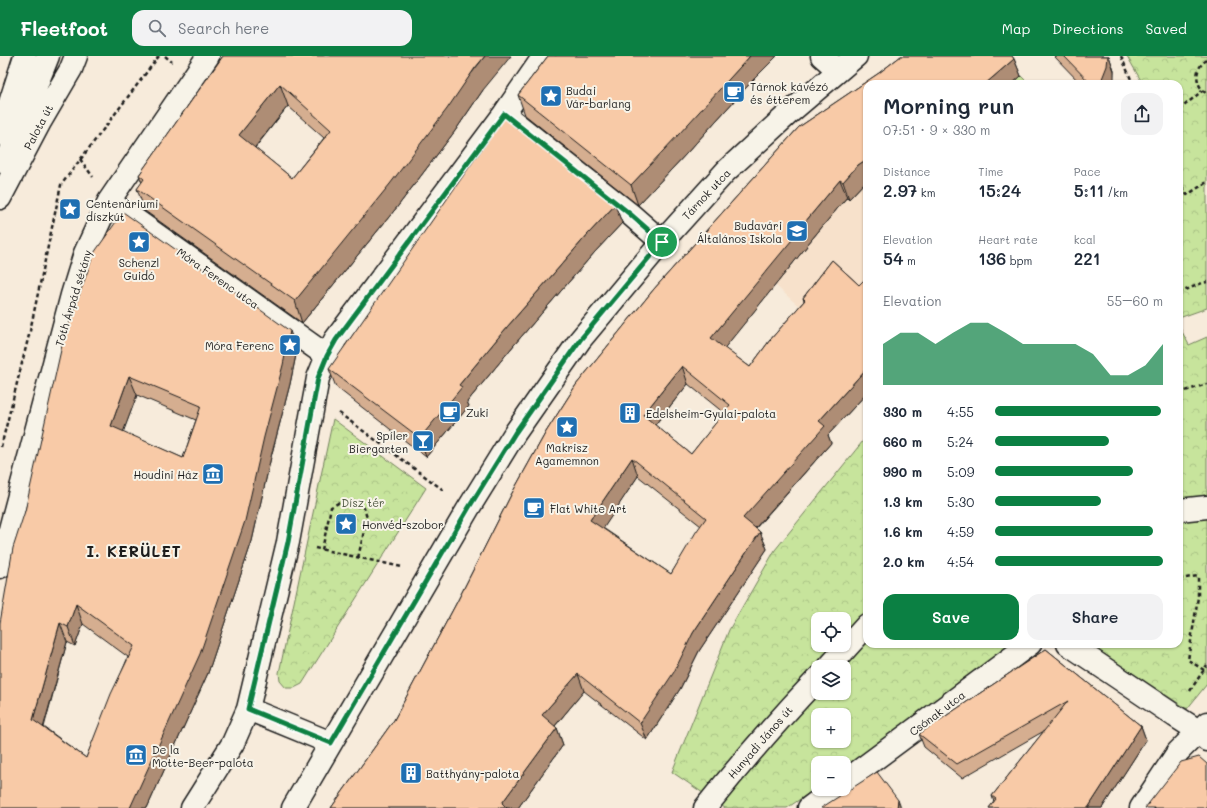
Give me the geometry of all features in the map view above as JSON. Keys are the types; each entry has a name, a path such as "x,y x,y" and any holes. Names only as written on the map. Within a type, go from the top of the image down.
{"street":[{"path":"0,134 5,114 25,56"},
{"name":"Palota út","path":"0,175 48,56"},
{"name":"Palota út","path":"0,198 40,122 71,69 76,56"},
{"name":"Tóth Árpád sétány","path":"0,567 72,295 86,253 109,201 208,56"},
{"path":"192,808 233,743 248,709 288,542 318,378 327,356 340,334 504,114 544,56"},
{"path":"822,56 838,70"},
{"name":"Tárnok utca","path":"468,509 515,433 580,340 662,242 726,171 788,114 856,56"},
{"path":"504,114 630,214 662,242"},
{"name":"Móra Ferenc utca","path":"109,201 327,356"},
{"path":"1183,510 1207,508"},
{"path":"293,808 468,509"},
{"path":"835,660 863,629"},
{"name":"Csónak utca","path":"851,777 1025,648"},
{"path":"1074,648 1175,716 1204,732 1178,752 1141,808"},
{"name":"Hunyadi János út","path":"705,808 748,754 811,686"},
{"path":"248,709 331,743"},
{"path":"809,808 825,796"}],"path":[{"path":"1121,56 1131,80"},
{"path":"1207,60 1200,67 1197,73 1199,86 1202,91 1207,94"},
{"path":"1183,107 1202,91"},
{"path":"1183,189 1187,196 1207,182"},
{"path":"1183,291 1207,282"},
{"path":"1183,392 1207,384"},
{"path":"315,394 468,509"},
{"path":"322,550 331,507 340,502 364,508 367,518 358,558"},
{"path":"288,542 430,574"},
{"path":"1183,578 1198,576 1198,598 1188,660 1204,670"},
{"path":"1190,691 1207,665"}],"shaded area":[{"name":"Budavári Általános Iskola","path":"863,107 863,363 721,237"}],"green space":[{"path":"1127,56 1207,56 1207,308 1183,317 1183,80 1141,80"},
{"path":"1021,76 1025,80 1016,80"},
{"path":"1183,334 1189,345 1207,337 1207,684 1187,709 1095,648 1183,648"},
{"name":"Dísz tér","path":"333,419 426,488 302,684 294,688 286,688 280,681 279,673"},
{"path":"863,441 863,648 1016,648 851,763 851,756 811,756 811,792 787,808 725,808 672,772 729,630 775,550"}],"building":[{"path":"223,56 485,56 390,184 295,301 137,189 144,179 139,175","holes":["280,84 331,130 292,178 239,135"]},
{"path":"548,56 750,56 631,185 518,95"},
{"path":"901,56 1012,56 1014,59 990,80 869,80"},
{"path":"1064,56 1108,56 1107,66 1102,80 1087,80"},
{"path":"863,84 863,162 858,165 843,182 840,180 711,338 750,367 770,340 805,300 803,298 832,260 859,285 863,281 863,372 819,421 825,426 743,518 760,532 693,633 674,672 640,723 578,674 542,715 557,728 502,803 507,808 331,808 394,720 457,602 511,495 546,432 576,385 654,289 799,127","holes":["682,366 730,405 691,454 643,415","632,458 706,518 671,574 590,520"]},
{"path":"504,117 615,205 507,327 459,385 462,387 420,438 329,369"},
{"path":"123,212 290,331 245,521 200,654 130,808 0,808 0,623 13,548 25,511 63,341 94,253","holes":["129,376 201,406 183,458 111,426","76,604 134,646 111,694 86,758 33,720 60,623 68,627"]},
{"path":"1046,649 1141,726 1088,808 989,808 996,799 992,796 1068,701 957,764 919,734"},
{"path":"1199,757 1207,764 1207,808 1145,808 1181,762"},
{"path":"877,772 898,800 897,808 821,808 840,796 851,796 851,789"}],"place":[{"name":"Tárnok kávézó és étterem","path":"734,92"},
{"name":"Budai Vár-barlang","path":"551,96"},
{"name":"Centenáriumi díszkút","path":"70,209"},
{"name":"Budavári Általános Iskola","path":"797,231"},
{"name":"Schenzl Guidó","path":"139,242"},
{"name":"Móra Ferenc","path":"290,345"},
{"name":"Zuki","path":"450,412"},
{"name":"Edelsheim-Gyulai-palota","path":"630,413"},
{"name":"Makrisz Agamemnon","path":"567,427"},
{"name":"Spíler Biergarten","path":"423,441"},
{"name":"Houdini Ház","path":"213,474"},
{"name":"Flat White Art","path":"534,508"},
{"name":"Honvéd-szobor","path":"346,524"},
{"name":"De la Motte-Beer-palota","path":"136,755"},
{"name":"Batthyány-palota","path":"411,773"}],"district":[{"name":"I. KERÜLET","path":"134,551"}],"route":[{"path":"504,114 630,214 662,242 580,340 515,433 468,509 331,743 248,709 288,542 318,378 327,356 336,340 504,114"}]}
